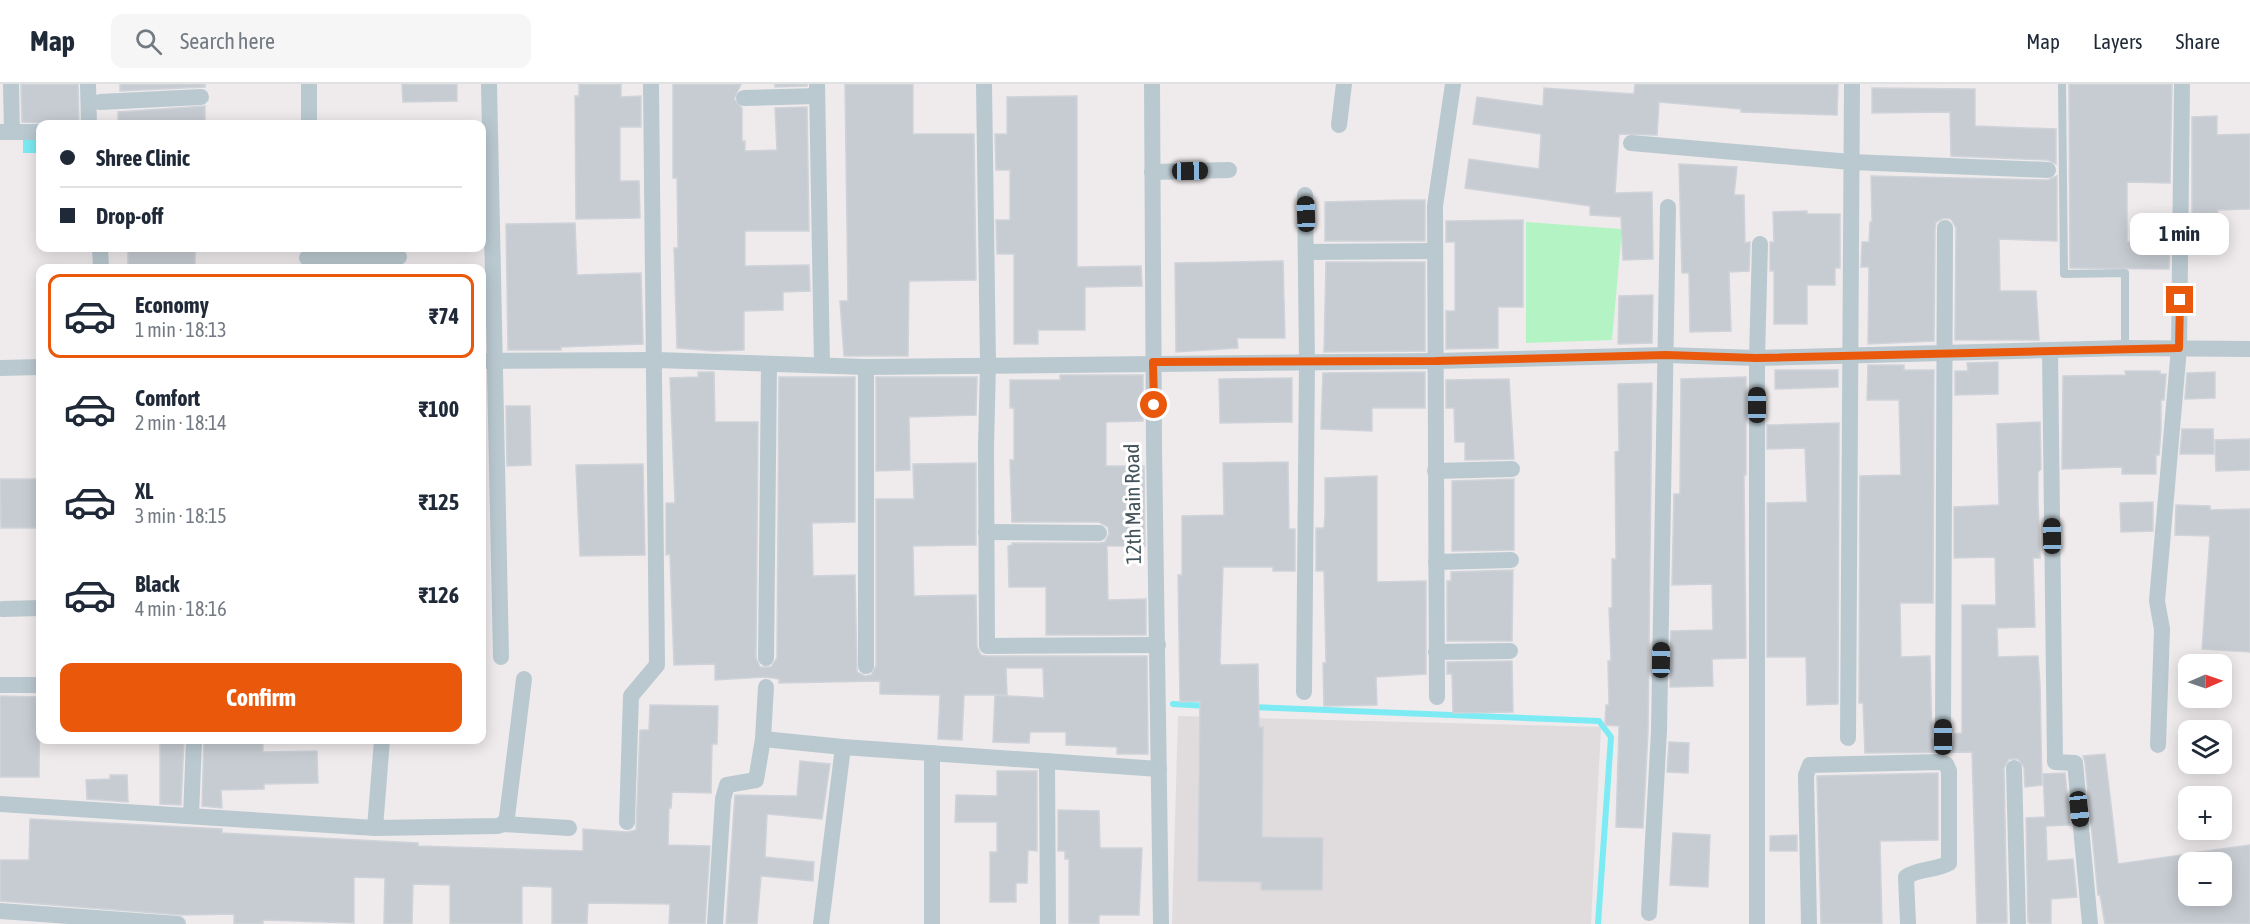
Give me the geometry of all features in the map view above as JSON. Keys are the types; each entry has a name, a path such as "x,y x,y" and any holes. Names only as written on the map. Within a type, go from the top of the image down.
{"street":[{"path":"11,84 6,132 36,132"},
{"path":"89,120 88,84 99,84 100,120"},
{"path":"309,84 309,120"},
{"path":"489,84 487,361 489,505 501,657"},
{"path":"627,822 631,696 657,665 656,360 651,84"},
{"path":"984,84 988,364 987,646 1158,645"},
{"name":"12th Main Road","path":"1152,84 1153,362 1161,924"},
{"path":"1339,125 1344,84"},
{"path":"1437,698 1435,206 1453,84"},
{"path":"1848,738 1852,84"},
{"path":"2158,745 2162,629 2157,600 2179,348 2182,84"},
{"path":"744,98 817,90 822,364"},
{"path":"100,102 201,97"},
{"path":"1631,143 1851,162 2048,170"},
{"path":"1152,172 1228,170"},
{"path":"1304,692 1307,362 1305,195"},
{"path":"1649,914 1659,731 1668,207"},
{"path":"1943,737 1945,228"},
{"path":"1757,924 1756,358 1760,244"},
{"path":"1307,252 1435,251"},
{"path":"307,258 399,257"},
{"path":"487,361 656,360 866,367 1153,362 1436,361 1666,355 1756,358 2125,348 2250,349"},
{"path":"2050,351 2055,762 2075,763 2090,924"},
{"path":"766,658 769,364"},
{"path":"0,368 36,367"},
{"path":"866,367 866,666"},
{"path":"1435,471 1512,469"},
{"path":"986,532 1099,532"},
{"path":"1436,562 1511,560"},
{"path":"3,609 36,608"},
{"path":"1436,652 1510,651"},
{"path":"504,824 507,817 524,679"},
{"path":"0,685 36,685"},
{"path":"715,924 723,799 727,786 756,780 763,738 766,687"},
{"path":"763,738 843,747 1159,769"},
{"path":"191,816 194,744"},
{"path":"375,828 382,744"},
{"path":"821,924 843,747"},
{"path":"932,753 932,924"},
{"path":"1047,761 1048,924"},
{"path":"1809,924 1807,769 1815,763 1940,762 1946,764 1949,771 1949,862 1937,870 1913,871 1906,877 1908,924"},
{"path":"2014,768 2018,924"},
{"path":"0,804 375,828 504,824 569,828"},
{"path":"0,911 178,924"}],"lane":[{"path":"2062,84 2064,274 2126,273 2125,348"}],"shaded area":[{"path":"1178,716 1601,727 1591,924 1172,924"}],"green space":[{"path":"1526,222 1622,229 1612,340 1526,343"}],"water":[{"path":"23,133 36,133 36,153 23,153"}],"building":[{"path":"21,84 78,84 79,120 22,122"},
{"path":"120,84 205,84 205,87 120,91"},
{"path":"402,84 457,84 457,101 403,102"},
{"path":"579,84 621,84 621,97 641,96 641,127 620,127 620,181 639,181 640,218 576,219 575,96 579,96"},
{"path":"673,84 741,84 734,99 742,108 742,141 745,141 745,151 777,150 775,108 807,107 809,231 745,231 745,266 809,265 810,291 783,292 783,310 744,311 744,350 714,351 677,348 674,248 678,248 677,178 673,178"},
{"path":"775,84 807,84 807,86 775,87"},
{"path":"845,84 913,84 913,134 974,134 976,280 909,281 908,356 844,356 840,301 848,301"},
{"path":"1635,84 1838,84 1837,115 1741,112 1741,109 1659,102 1657,135 1619,134 1615,193 1652,192 1653,259 1623,260 1621,217 1590,215 1590,206 1465,188 1469,159 1539,169 1541,134 1473,124 1477,97 1543,106 1544,88 1634,94"},
{"path":"2069,84 2172,84 2170,183 2127,182 2127,242 2170,242 2169,269 2070,268"},
{"path":"1872,88 1975,89 1975,126 2056,129 2056,164 2048,160 1951,156 1950,112 1872,113"},
{"path":"1077,96 1077,267 1141,266 1142,286 1085,287 1085,330 1038,330 1038,344 1014,344 1014,254 997,254 996,220 1010,220 1010,170 996,170 995,134 1007,134 1007,97"},
{"path":"205,106 205,120 118,120 118,112"},
{"path":"2217,116 2217,135 2250,134 2250,209 2218,210 2218,249 2192,249 2192,117"},
{"path":"1679,164 1737,167 1734,195 1744,195 1745,243 1750,242 1749,271 1729,272 1731,331 1690,332 1689,273 1682,273"},
{"path":"1871,176 2048,180 2057,176 2057,241 1999,239 2000,291 2036,291 2039,340 1955,340 1956,228 1951,219 1944,218 1936,222 1935,228 1934,341 1868,344 1869,267 1861,267 1862,242 1869,242 1870,222 1872,222"},
{"path":"1425,200 1425,241 1325,241 1325,202"},
{"path":"1807,211 1807,214 1840,214 1840,268 1835,268 1835,285 1807,285 1807,324 1774,324 1774,271 1770,271 1770,242 1774,242 1773,212"},
{"path":"1523,220 1523,307 1498,307 1498,348 1446,349 1446,311 1455,311 1455,242 1446,242 1446,221"},
{"path":"575,223 577,275 641,273 643,344 561,347 561,350 508,350 506,224"},
{"path":"128,252 195,252 195,264 128,264"},
{"path":"1283,261 1285,338 1237,338 1238,348 1176,352 1175,263"},
{"path":"1326,262 1425,262 1425,351 1324,352"},
{"path":"1653,295 1652,343 1618,344 1619,296"},
{"path":"1998,362 1998,394 1955,395 1955,371 1968,371 1967,363"},
{"path":"1868,365 1904,365 1904,370 1934,370 1933,603 1900,603 1901,657 1930,656 1932,737 1938,746 1948,746 1954,734 1962,733 1962,605 1996,605 1995,557 1954,558 1954,507 1999,505 1997,424 2040,422 2041,469 2038,472 2038,500 2040,558 2033,558 2035,627 1997,628 1998,657 2038,656 2040,685 2042,785 2025,787 2024,767 2018,759 2009,759 2004,768 2007,923 1977,924 1972,752 1865,753 1863,703 1859,703 1860,476 1901,475 1899,400 1867,400"},
{"path":"1775,370 1838,370 1838,387 1775,389"},
{"path":"2125,371 2160,371 2160,374 2166,374 2164,400 2161,400 2161,430 2159,455 2156,455 2156,474 2122,474 2122,467 2062,469 2063,376 2126,375"},
{"path":"698,372 714,372 715,422 758,422 756,658 760,667 771,667 777,658 779,377 855,377 855,522 812,523 813,576 855,575 857,672 865,676 871,675 876,666 876,499 914,499 913,464 976,463 976,545 913,546 914,596 976,595 977,647 981,655 1147,656 1148,754 1117,754 1117,747 1066,745 1066,732 1030,732 1029,743 993,742 995,695 964,695 962,740 938,739 940,695 880,694 880,681 779,683 779,679 766,677 715,680 715,664 674,665 670,554 666,555 666,503 675,503 670,378 698,377","holes":["1006,668 1043,668 1044,698 995,695 1007,695"]},
{"path":"1425,372 1425,408 1372,408 1372,431 1321,429 1323,373"},
{"path":"2215,372 2215,398 2185,399 2187,373"},
{"path":"1060,375 1143,375 1143,421 1106,422 1106,466 1144,466 1145,546 1107,546 1108,600 1146,599 1146,635 1046,635 1046,587 1009,587 1008,546 1012,543 1099,543 1105,542 1109,534 1108,527 1099,522 1012,522 1010,460 1014,460 1014,408 1010,408 1010,380 1060,380"},
{"path":"876,377 977,377 976,415 909,417 910,470 876,471"},
{"path":"1746,377 1746,475 1744,475 1746,658 1712,659 1713,686 1670,687 1671,631 1713,630 1712,584 1672,585 1674,494 1680,494 1681,379"},
{"path":"1292,378 1292,422 1220,423 1219,379"},
{"path":"1509,379 1514,459 1465,460 1465,442 1455,442 1454,408 1446,408 1446,380"},
{"path":"1652,383 1648,731 1643,828 1616,827 1619,726 1605,725 1606,705 1609,705 1608,661 1611,661 1609,608 1612,608 1612,559 1616,559 1615,452 1619,451 1618,384"},
{"path":"506,406 530,406 531,465 507,466"},
{"path":"1839,423 1838,704 1807,705 1806,657 1767,657 1767,503 1807,502 1805,448 1767,449 1767,425"},
{"path":"2182,429 2213,429 2214,454 2180,454"},
{"path":"2250,439 2250,470 2216,471 2215,440"},
{"path":"1288,462 1289,529 1295,529 1295,571 1273,571 1273,567 1223,567 1220,662 1221,665 1258,664 1259,727 1263,727 1262,837 1323,838 1322,890 1261,890 1261,882 1198,881 1200,701 1180,702 1178,575 1182,575 1182,516 1224,515 1223,463"},
{"path":"643,464 645,555 580,556 576,465"},
{"path":"1377,476 1377,582 1426,581 1426,674 1376,677 1377,705 1324,706 1323,663 1326,663 1324,571 1316,571 1316,528 1324,528 1325,478"},
{"path":"0,479 36,479 36,528 1,528"},
{"path":"1514,479 1514,550 1452,551 1452,481"},
{"path":"2153,502 2153,531 2121,532 2120,503"},
{"path":"2176,505 2210,506 2210,510 2250,509 2250,652 2202,649 2210,536 2175,535"},
{"path":"1513,570 1512,641 1447,641 1447,581 1451,581 1451,572"},
{"path":"1512,661 1513,712 1453,713 1452,674 1447,674 1447,662"},
{"path":"0,696 36,697 39,777 0,777"},
{"path":"650,705 718,706 717,744 712,744 711,793 672,792 671,808 669,808 668,845 710,846 705,924 669,924 670,904 588,903 587,924 552,924 552,887 522,886 522,924 450,924 450,885 413,884 412,924 384,924 385,878 354,877 354,923 263,920 263,924 234,924 234,914 182,915 0,901 0,860 29,860 30,819 222,829 222,833 418,843 418,846 583,851 583,829 627,832 636,830 640,730 649,730"},
{"path":"1669,742 1689,743 1688,773 1667,772"},
{"path":"160,744 184,744 181,805 160,804"},
{"path":"204,744 263,744 263,752 317,751 318,783 264,784 264,789 221,790 222,808 202,806"},
{"path":"2105,754 2118,864 2178,855 2178,906 2232,906 2232,852 2200,852 2250,845 2250,924 2105,924 2100,895 2098,895 2083,756"},
{"path":"800,761 830,764 822,819 767,814 765,857 814,862 813,881 761,876 757,924 726,924 735,795 797,796"},
{"path":"997,771 1037,771 1037,851 1028,850 1027,883 1016,883 1016,902 990,902 990,852 997,852 997,822 955,822 956,795 997,796"},
{"path":"1938,773 1938,840 1880,841 1882,924 1821,924 1817,776"},
{"path":"2065,773 2070,825 2046,826 2047,861 2073,859 2077,897 2051,899 2051,924 2031,924 2028,922 2026,818 2045,817 2043,774"},
{"path":"110,775 127,775 128,802 87,799 86,780 110,779"},
{"path":"1058,810 1099,811 1100,848 1142,848 1139,915 1099,915 1099,924 1069,924 1069,859 1065,859 1065,851 1058,851"},
{"path":"1673,833 1710,835 1708,887 1670,885"},
{"path":"1797,835 1797,851 1770,851 1770,836"}],"waterway":[{"path":"1173,704 1208,706"},
{"path":"1251,707 1599,721 1611,737 1598,924"}],"route":[{"path":"1154,405 1153,362 1436,361 1666,355 1756,358 2179,348 2180,300"}]}
